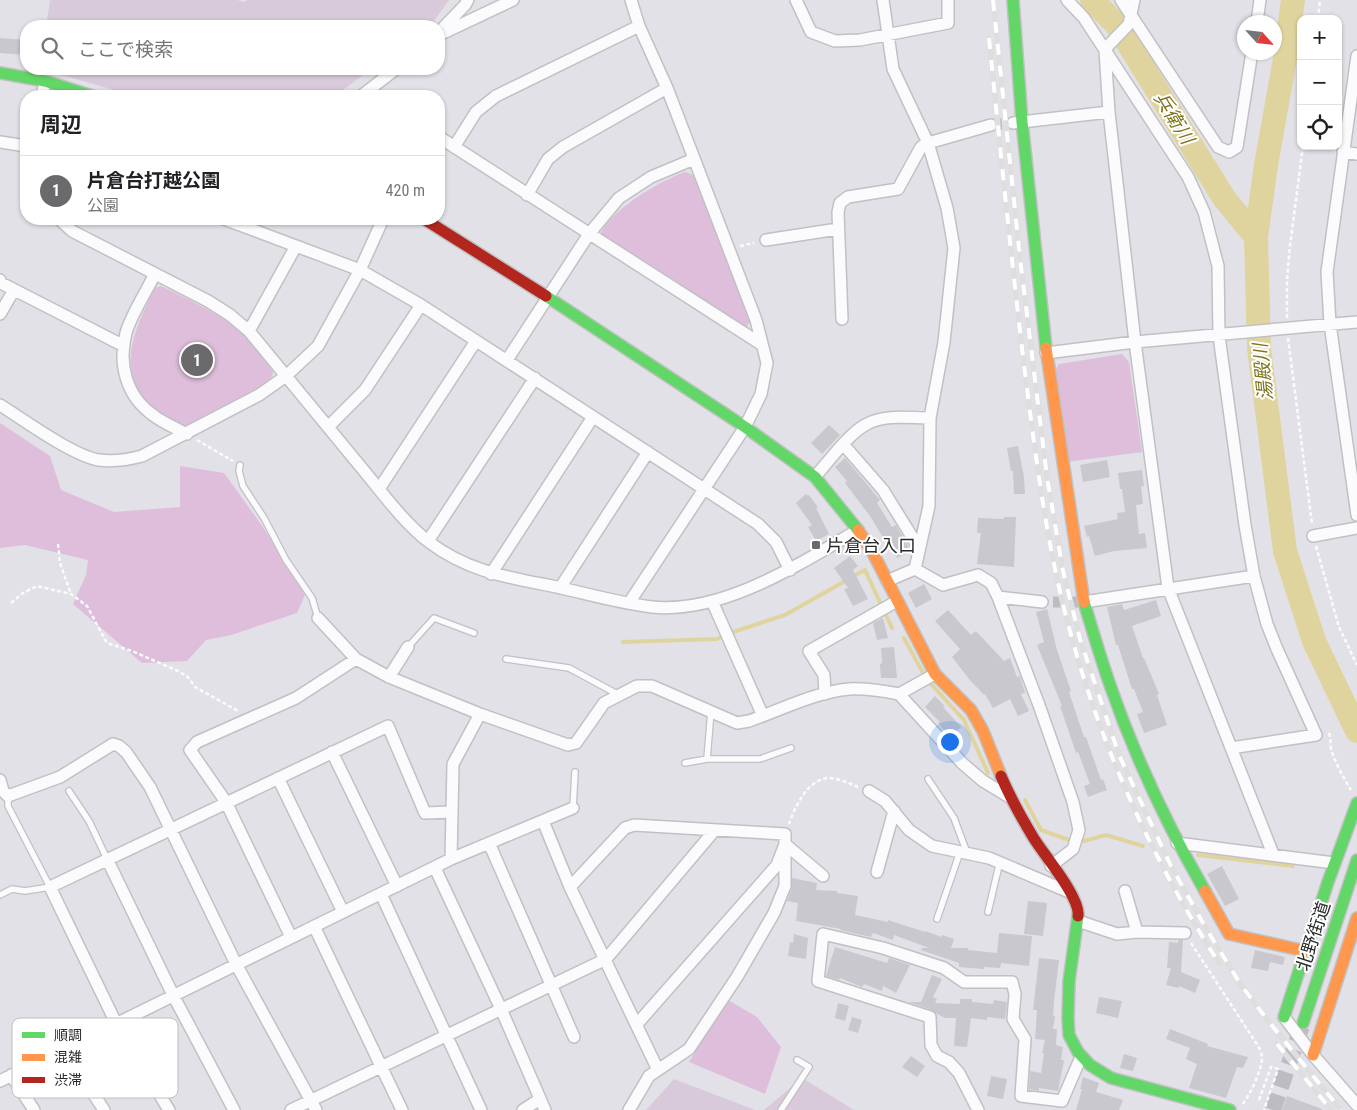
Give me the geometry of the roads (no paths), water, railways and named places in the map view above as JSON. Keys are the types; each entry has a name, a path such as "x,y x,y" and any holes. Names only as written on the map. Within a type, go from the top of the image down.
{"street":[{"path":"445,27 468,0"},
{"path":"445,31 513,0"},
{"path":"629,603 745,427 761,394 766,363 756,320 667,88 639,26 630,0"},
{"path":"796,0 811,32 835,41 860,40 948,22 948,0"},
{"path":"882,0 893,69 928,143 947,208 954,248 944,342 930,418 929,506 915,569"},
{"path":"1013,0 1018,123 1046,353 1084,602 1109,683 1131,739 1177,843 1229,934 1305,951"},
{"path":"1067,0 1108,46 1188,177 1204,212 1218,266 1219,336 1245,525 1254,576 1267,624 1316,735 1232,748"},
{"path":"1121,0 1130,19 1218,147 1229,152 1237,147 1251,60"},
{"path":"1134,0 1130,19 1108,46 1109,112 1135,342 1168,588 1273,854"},
{"path":"1258,15 1260,0"},
{"path":"454,146 476,112 496,96 639,26"},
{"path":"1357,56 1327,272 1330,324 1357,516"},
{"path":"0,73 45,81 73,90"},
{"path":"373,90 390,75"},
{"path":"43,90 45,81"},
{"path":"527,195 548,159 563,147 667,88"},
{"path":"1018,123 1109,112"},
{"path":"842,319 838,229 840,203 848,197 898,189 921,147 928,143 991,125"},
{"path":"445,141 761,344"},
{"path":"0,142 20,145"},
{"path":"1343,152 1357,154"},
{"path":"507,360 589,234 619,198 651,177 694,159"},
{"path":"66,225 72,231 208,301 230,315 249,332 379,489 428,541 456,560 491,574 629,603 653,607 672,607 712,601 746,590 790,570 858,530"},
{"path":"240,225 360,270 421,305 758,524 776,542 790,570"},
{"path":"0,405 78,452 98,460 122,461 142,456 260,395 286,376 318,346 360,270 379,225"},
{"path":"434,225 548,297 745,427 815,477 858,530 873,553 887,581 893,603 935,674 971,710 983,731 1011,798 1051,866 1074,898 1079,911 1066,1015 1072,1045 1094,1069 1111,1078 1230,1110"},
{"path":"766,240 838,229"},
{"path":"249,332 296,246"},
{"path":"155,274 126,331 123,360 125,376 130,390 139,403 154,416 187,434"},
{"path":"0,280 1,283 14,290 124,346"},
{"path":"0,314 14,290"},
{"path":"328,427 365,390 421,305"},
{"path":"1046,353 1135,342 1219,336 1357,322"},
{"path":"379,489 476,341"},
{"path":"428,541 534,378"},
{"path":"491,574 593,416"},
{"path":"815,477 843,444 867,424 887,418 930,418"},
{"path":"843,444 883,490 919,548"},
{"path":"560,588 648,452"},
{"path":"1314,536 1357,528"},
{"path":"887,581 915,569"},
{"path":"915,569 943,585 978,576 991,583 998,597 1040,705 1073,802 1079,830 1072,850 1051,866"},
{"path":"1084,602 1254,576"},
{"path":"998,597 1042,602"},
{"path":"712,601 763,716"},
{"path":"825,694 824,675 809,651 893,603"},
{"path":"318,618 356,659 388,677 480,714 568,745 576,743 604,703 621,696 637,686 652,686 737,723 749,721 825,694 849,689 873,689 899,694 962,762 983,781 1011,798"},
{"path":"388,677 408,647"},
{"path":"291,937 226,802 190,750 197,742 296,698 356,659"},
{"path":"899,694 935,674"},
{"path":"450,859 453,764 480,714"},
{"path":"113,1018 50,887 388,726 425,813 452,812"},
{"path":"0,780 3,791 8,796 64,784 113,744 126,752 150,787 236,964 314,1105"},
{"path":"332,752 397,886"},
{"path":"278,778 343,912"},
{"path":"869,791 886,801 909,830 932,846 1000,861 1070,892"},
{"path":"1355,798 1284,1017 1313,1055 1357,1104"},
{"path":"128,1018 450,859 573,808"},
{"path":"877,872 894,811"},
{"path":"543,821 570,887 658,1070"},
{"path":"570,887 626,828 634,825 714,830 785,839 823,876"},
{"path":"291,1110 314,1105 382,1067 606,959 714,830"},
{"path":"637,1024 777,865 785,839"},
{"path":"629,1110 649,1076 690,1049 737,978 774,914 785,886 785,839"},
{"path":"489,843 574,1037"},
{"path":"1177,843 1334,863"},
{"path":"107,859 173,995 234,1110"},
{"name":"北野街道","path":"1303,1023 1357,860"},
{"path":"435,868 546,1110"},
{"path":"1125,891 1137,932"},
{"path":"381,894 481,1110"},
{"path":"1313,1055 1357,918"},
{"path":"1078,920 1117,934 1185,932"},
{"path":"314,926 402,1110"},
{"path":"978,1110 959,1073 949,1062 937,1056 931,1045 930,1016 818,981 823,934 883,948 944,968 964,982 1012,982 1015,994 1013,1019 1025,1039 1020,1096 1062,1101 1081,1057"},
{"path":"0,1081 11,1075"},
{"path":"26,1098 34,1110"},
{"path":"96,1098 104,1110"},
{"path":"162,1098 169,1110"},
{"path":"523,1110 540,1099"}],"lane":[{"path":"240,465 239,471 243,486 264,518 286,560 312,598 318,618"},
{"path":"408,647 434,618 474,633"},
{"path":"506,659 569,668 621,696"},
{"path":"707,760 711,711"},
{"path":"685,763 707,760 760,759 791,748"},
{"path":"573,808 576,772"},
{"path":"928,779 954,818 963,853 937,918"},
{"path":"64,784 89,821 107,859"},
{"path":"0,895 12,889 25,891 50,887 8,806 8,796"},
{"path":"988,912 1000,861"},
{"path":"781,1110 809,1068 797,1060"}],"waterway":[{"name":"兵衛川","path":"1092,0 1116,24 1224,198 1256,237"},
{"name":"湯殿川","path":"1293,0 1256,237 1259,348 1285,551 1314,641 1357,731"},
{"path":"853,576 865,570 892,628"},
{"path":"623,642 717,639 785,615 847,580"},
{"path":"904,638 923,673"},
{"path":"931,684 964,720 988,773"},
{"path":"1025,800 1041,830 1069,840"},
{"path":"1084,841 1106,835 1143,846"},
{"path":"1198,855 1293,866"}],"tunnel":[{"path":"991,125 1013,123"},
{"path":"1053,602 1084,602"},
{"path":"1273,1110 1303,1023"}],"railway":[{"path":"993,0 1020,258 1047,477 1063,571 1080,639 1119,755 1171,866 1241,985 1341,1110"},
{"path":"989,38 1033,435 1049,540 1064,608 1086,684 1116,768 1153,848 1219,963"},
{"path":"1277,1044 1331,1110"}],"place":[{"name":"片倉台打越公園","path":"197,360"},
{"name":"片倉台入口","path":"816,545"}]}
